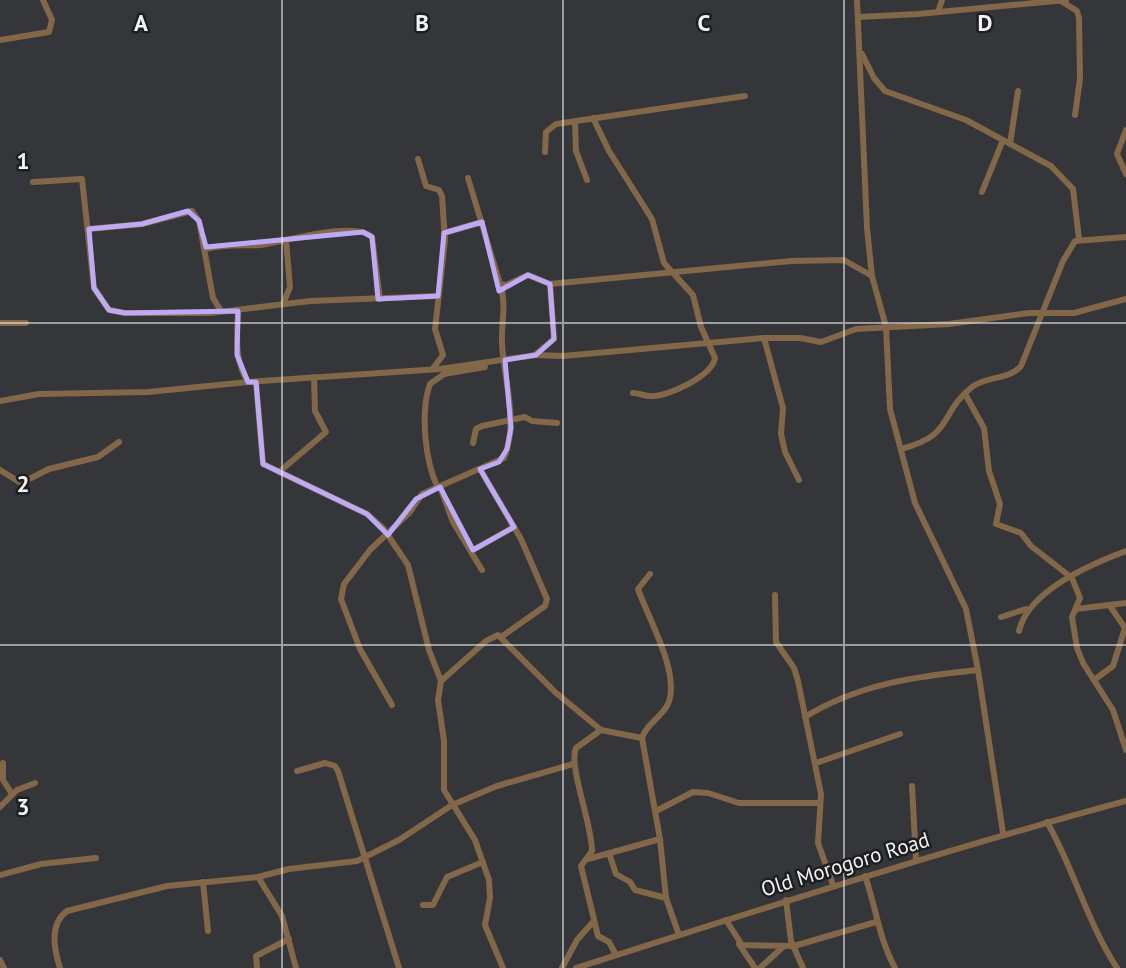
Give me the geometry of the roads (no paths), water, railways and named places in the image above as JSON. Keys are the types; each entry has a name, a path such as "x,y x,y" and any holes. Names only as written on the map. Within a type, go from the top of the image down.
{"street":[{"path":"0,40 49,32 52,20 43,0"},
{"path":"857,0 862,155 872,276 886,327 890,409 911,491 925,529 963,601 978,670 1003,833"},
{"path":"938,12 942,0"},
{"path":"858,16 938,12 1066,0"},
{"path":"1059,1 1077,12 1079,18 1080,79 1075,115"},
{"path":"860,49 874,78 885,91 966,120 1051,166 1073,189 1079,239"},
{"path":"982,192 1007,142 1018,91"},
{"path":"545,152 550,126 745,96"},
{"path":"593,118 609,151 652,219 662,259 693,296 701,327 710,342 714,364 697,380 652,397 633,393"},
{"path":"575,122 576,150 587,180"},
{"path":"1126,130 1117,154 1126,174"},
{"path":"418,159 426,186 440,192 444,233 443,270 435,328 443,355 434,367"},
{"path":"392,705 360,649 341,599 344,584 370,550 410,512 416,499 504,458 509,439 510,420 502,345 505,302 482,222 472,201 468,178"},
{"path":"33,182 82,179 94,288 109,310 125,313 238,311 283,304 438,296"},
{"path":"89,229 142,224 192,211 199,221 206,249 213,298 221,311"},
{"path":"444,233 482,222"},
{"path":"206,249 318,234 369,234 380,299"},
{"path":"901,449 925,443 935,436 965,394 978,383 1015,372 1027,354 1070,247 1079,239 1126,237"},
{"path":"283,304 290,287 286,240"},
{"path":"500,284 506,285 528,275 551,284 791,261 844,261 872,276"},
{"path":"536,355 554,339 551,284"},
{"path":"482,570 473,550 451,517 427,464 425,412 432,380 444,374 536,355 563,356 764,338 800,338 821,342 856,329 949,324 1042,313 1074,313 1126,299"},
{"path":"238,311 237,355 240,369 252,382 263,464 368,514 388,535 412,575 429,650 441,681 438,700 444,741 444,790 475,840 483,862 491,890 485,925 503,968"},
{"path":"0,323 26,323"},
{"path":"764,338 783,408 781,434 785,452 799,480"},
{"path":"0,401 38,394 148,392 434,367 440,369 505,361"},
{"path":"279,472 326,432 319,424 315,411 314,377"},
{"path":"965,394 984,428 989,471 1000,504 996,524 1021,533 1031,546 1070,576 1080,598 1072,617 1083,663 1113,710 1126,750"},
{"path":"473,443 478,428 510,420 528,416 532,421 557,423"},
{"path":"0,471 21,483 49,469 98,457 119,442"},
{"path":"480,469 514,527 547,599 545,606 501,637"},
{"path":"473,550 514,527"},
{"path":"1019,631 1023,615 1070,576 1126,551"},
{"path":"650,574 638,589 660,640 668,670 670,697 668,705 642,738 656,811 666,898 679,936"},
{"path":"775,595 776,642 794,668 816,762 820,803 818,843 833,885"},
{"path":"1076,609 1126,603"},
{"path":"1094,680 1113,666 1125,628 1123,620 1110,606"},
{"path":"1001,617 1031,607"},
{"path":"441,681 495,635 501,637 555,692 601,730 642,738"},
{"path":"805,717 829,703 906,677 978,670"},
{"path":"601,730 576,748 573,764 589,819 592,851 581,866 593,922 598,936 609,943 616,956"},
{"path":"816,762 900,734"},
{"path":"3,764 3,779 12,794"},
{"path":"297,771 325,764 335,766 367,859 399,968"},
{"path":"60,968 55,933 58,920 67,911 138,891 258,877 289,869 367,859 452,804 496,786 573,764"},
{"path":"0,807 12,794 35,783"},
{"path":"912,786 916,861"},
{"path":"656,811 693,792 708,793 739,803 820,803"},
{"name":"Old Morogoro Road","path":"576,968 593,965 786,900 1003,833 1126,801"},
{"path":"1047,822 1067,857 1084,905 1117,968"},
{"path":"586,859 660,839"},
{"path":"609,853 616,874 630,882 635,890 666,898"},
{"path":"0,875 41,864 96,858"},
{"path":"423,905 433,905 447,877 483,862"},
{"path":"865,876 874,900 876,922 895,968"},
{"path":"258,877 282,916 296,968"},
{"path":"203,882 208,931"},
{"path":"786,900 794,946 803,968"},
{"path":"726,920 755,968"},
{"path":"562,968 577,940 593,922"},
{"path":"739,944 794,946 876,922"},
{"path":"257,968 256,956 289,939"},
{"path":"760,968 785,946"},
{"path":"0,960 4,968"}]}
